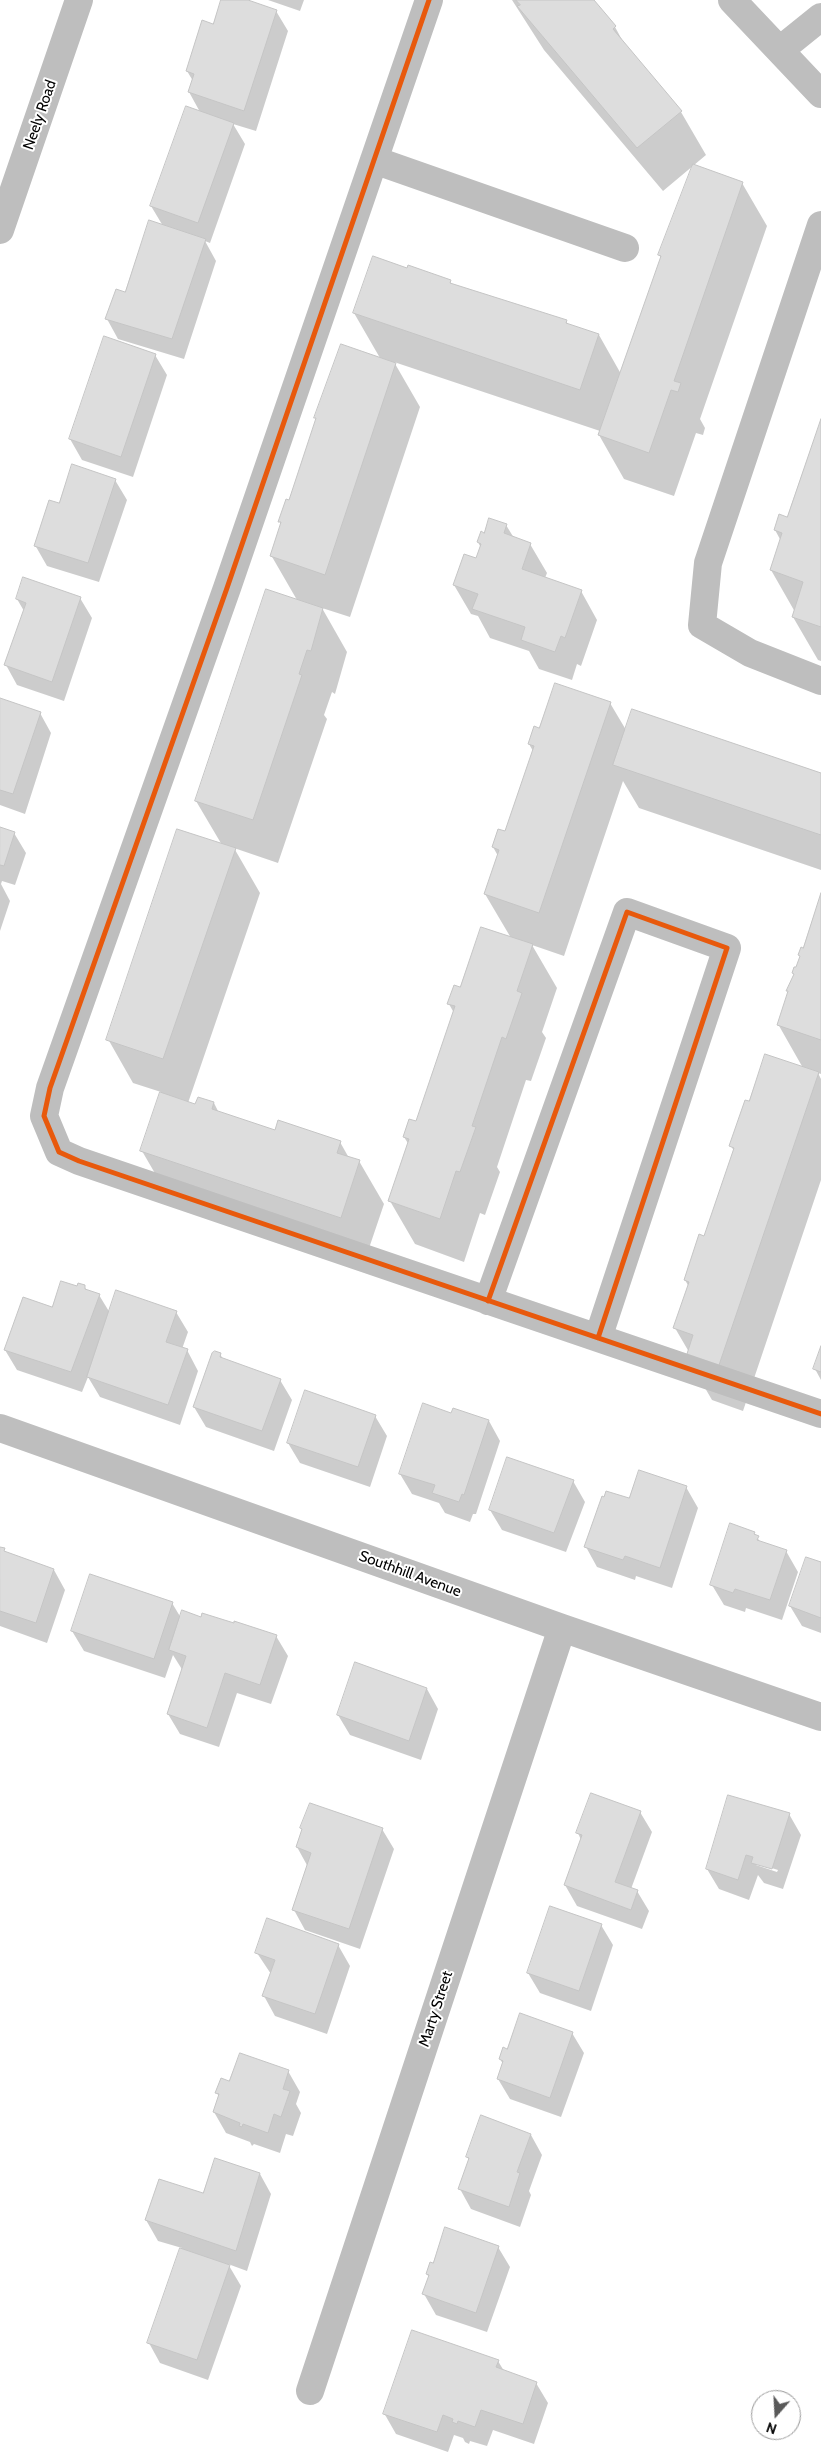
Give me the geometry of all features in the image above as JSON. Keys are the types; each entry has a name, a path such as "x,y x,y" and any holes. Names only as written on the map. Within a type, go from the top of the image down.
{"street":[{"name":"Neely Road","path":"0,230 80,0"},
{"path":"429,0 228,588 50,1088 44,1116 59,1152 79,1161 821,1414"},
{"path":"732,0 821,94"},
{"path":"780,50 821,17"},
{"path":"374,160 625,248"},
{"path":"821,225 708,563 702,625 750,653 821,681"},
{"path":"488,1301 627,912 727,948 598,1338"},
{"name":"Southhill Avenue","path":"0,1428 562,1628 821,1716"},
{"name":"Marty Street","path":"310,2391 562,1628"}],"building":[{"path":"221,0 248,0 277,10 244,111 188,92 194,74 186,71 202,20 213,24"},
{"path":"516,0 594,0 616,26 613,29 682,111 637,148 517,6 520,5"},
{"path":"186,106 234,123 198,223 150,206"},
{"path":"693,164 743,182 674,381 681,383 678,392 671,390 649,453 598,435 661,256 658,255"},
{"path":"149,220 206,239 172,339 105,319 116,289 125,292"},
{"path":"373,256 407,268 408,265 451,280 450,283 567,320 566,323 599,334 580,390 353,313"},
{"path":"104,336 156,354 121,457 69,439"},
{"path":"341,344 396,363 325,575 270,556 281,522 278,522 286,499 289,500 316,418 314,418"},
{"path":"821,419 821,627 792,617 803,582 770,570 782,533 774,530 779,514 787,517"},
{"path":"72,464 116,479 88,563 34,546 49,500 59,503"},
{"path":"489,518 507,524 504,533 531,543 522,569 582,590 565,638 561,636 555,652 521,640 525,627 472,609 478,594 453,585 464,554 476,558 481,544 477,542 481,531 484,533"},
{"path":"23,577 81,597 52,682 4,665 26,603 16,599"},
{"path":"266,589 323,608 311,651 307,650 299,674 302,675 253,820 195,801"},
{"path":"555,683 611,702 539,913 484,894 499,850 492,847 498,829 505,831 534,746 528,744 534,726 539,728"},
{"path":"0,698 41,712 13,794 0,790"},
{"path":"632,709 821,773 821,835 613,765"},
{"path":"0,827 15,832 4,866 0,865"},
{"path":"177,829 236,848 163,1059 106,1040"},
{"path":"821,893 821,1040 777,1025 788,991 786,991 794,974 792,973 794,967 796,967 800,956 798,955 801,947 803,948"},
{"path":"481,927 533,944 517,991 522,993 506,1039 502,1037 472,1126 476,1127 460,1172 456,1171 440,1219 388,1201 409,1139 403,1137 409,1119 416,1121 455,1006 447,1004 454,985 460,987"},
{"path":"765,1054 819,1072 718,1368 686,1357 693,1335 673,1328 689,1282 684,1280 699,1234 704,1236 734,1148 729,1146 745,1100 749,1101"},
{"path":"160,1092 195,1104 198,1097 214,1102 212,1109 275,1130 278,1120 341,1141 337,1153 360,1160 341,1218 140,1151"},
{"path":"61,1281 77,1286 78,1283 85,1285 85,1289 100,1294 71,1372 4,1350 23,1297 52,1307"},
{"path":"116,1290 177,1311 166,1342 188,1349 168,1405 87,1377"},
{"path":"821,1346 821,1372 813,1369"},
{"path":"215,1351 221,1353 220,1357 281,1379 262,1431 193,1407 212,1353"},
{"path":"305,1390 376,1415 358,1467 287,1443"},
{"path":"423,1403 451,1413 453,1408 489,1420 464,1495 462,1494 459,1502 432,1493 435,1485 399,1474"},
{"path":"507,1457 574,1480 554,1533 489,1510"},
{"path":"639,1470 687,1486 660,1568 625,1556 623,1560 584,1547 602,1496 604,1497 606,1491 629,1498"},
{"path":"730,1523 755,1532 754,1534 759,1536 757,1540 787,1550 770,1600 735,1589 733,1593 710,1585"},
{"path":"0,1547 5,1548 4,1551 54,1569 36,1623 0,1611"},
{"path":"806,1557 821,1562 821,1618 789,1606"},
{"path":"90,1574 173,1602 154,1659 71,1631"},
{"path":"182,1610 201,1617 202,1613 234,1623 234,1621 277,1635 260,1685 225,1673 207,1728 167,1714 186,1656 169,1650"},
{"path":"355,1662 427,1688 409,1741 337,1715"},
{"path":"591,1793 641,1811 615,1882 638,1890 631,1910 564,1885 582,1835 576,1833"},
{"path":"728,1795 790,1813 772,1869 751,1863 753,1857 746,1855 738,1880 706,1869"},
{"path":"310,1803 383,1828 349,1929 292,1910 311,1853 296,1847 302,1829 300,1828"},
{"path":"550,1906 602,1924 579,1991 527,1973"},
{"path":"267,1918 339,1944 315,2014 262,1996 275,1960 255,1953"},
{"path":"520,2013 573,2032 550,2098 497,2079 503,2061 499,2059 503,2047 507,2049"},
{"path":"240,2053 289,2070 283,2089 290,2091 281,2117 274,2114 268,2133 243,2124 242,2127 239,2126 240,2123 213,2112 219,2094 215,2093 221,2078 229,2081"},
{"path":"481,2115 531,2134 517,2172 520,2173 509,2207 458,2189 469,2158 466,2157"},
{"path":"215,2158 260,2173 236,2251 145,2220 159,2179 203,2193"},
{"path":"445,2227 499,2246 476,2313 422,2294 429,2275 426,2274 430,2262 433,2263"},
{"path":"180,2248 230,2265 197,2360 147,2343"},
{"path":"412,2330 499,2360 496,2367 537,2382 523,2424 481,2410 475,2427 458,2421 457,2424 452,2422 453,2419 443,2415 437,2432 383,2414"}],"cycle path":[{"path":"429,0 227,588 50,1088 44,1116 59,1152 79,1161 821,1414"},
{"path":"488,1301 627,912 727,948 598,1338"}]}
